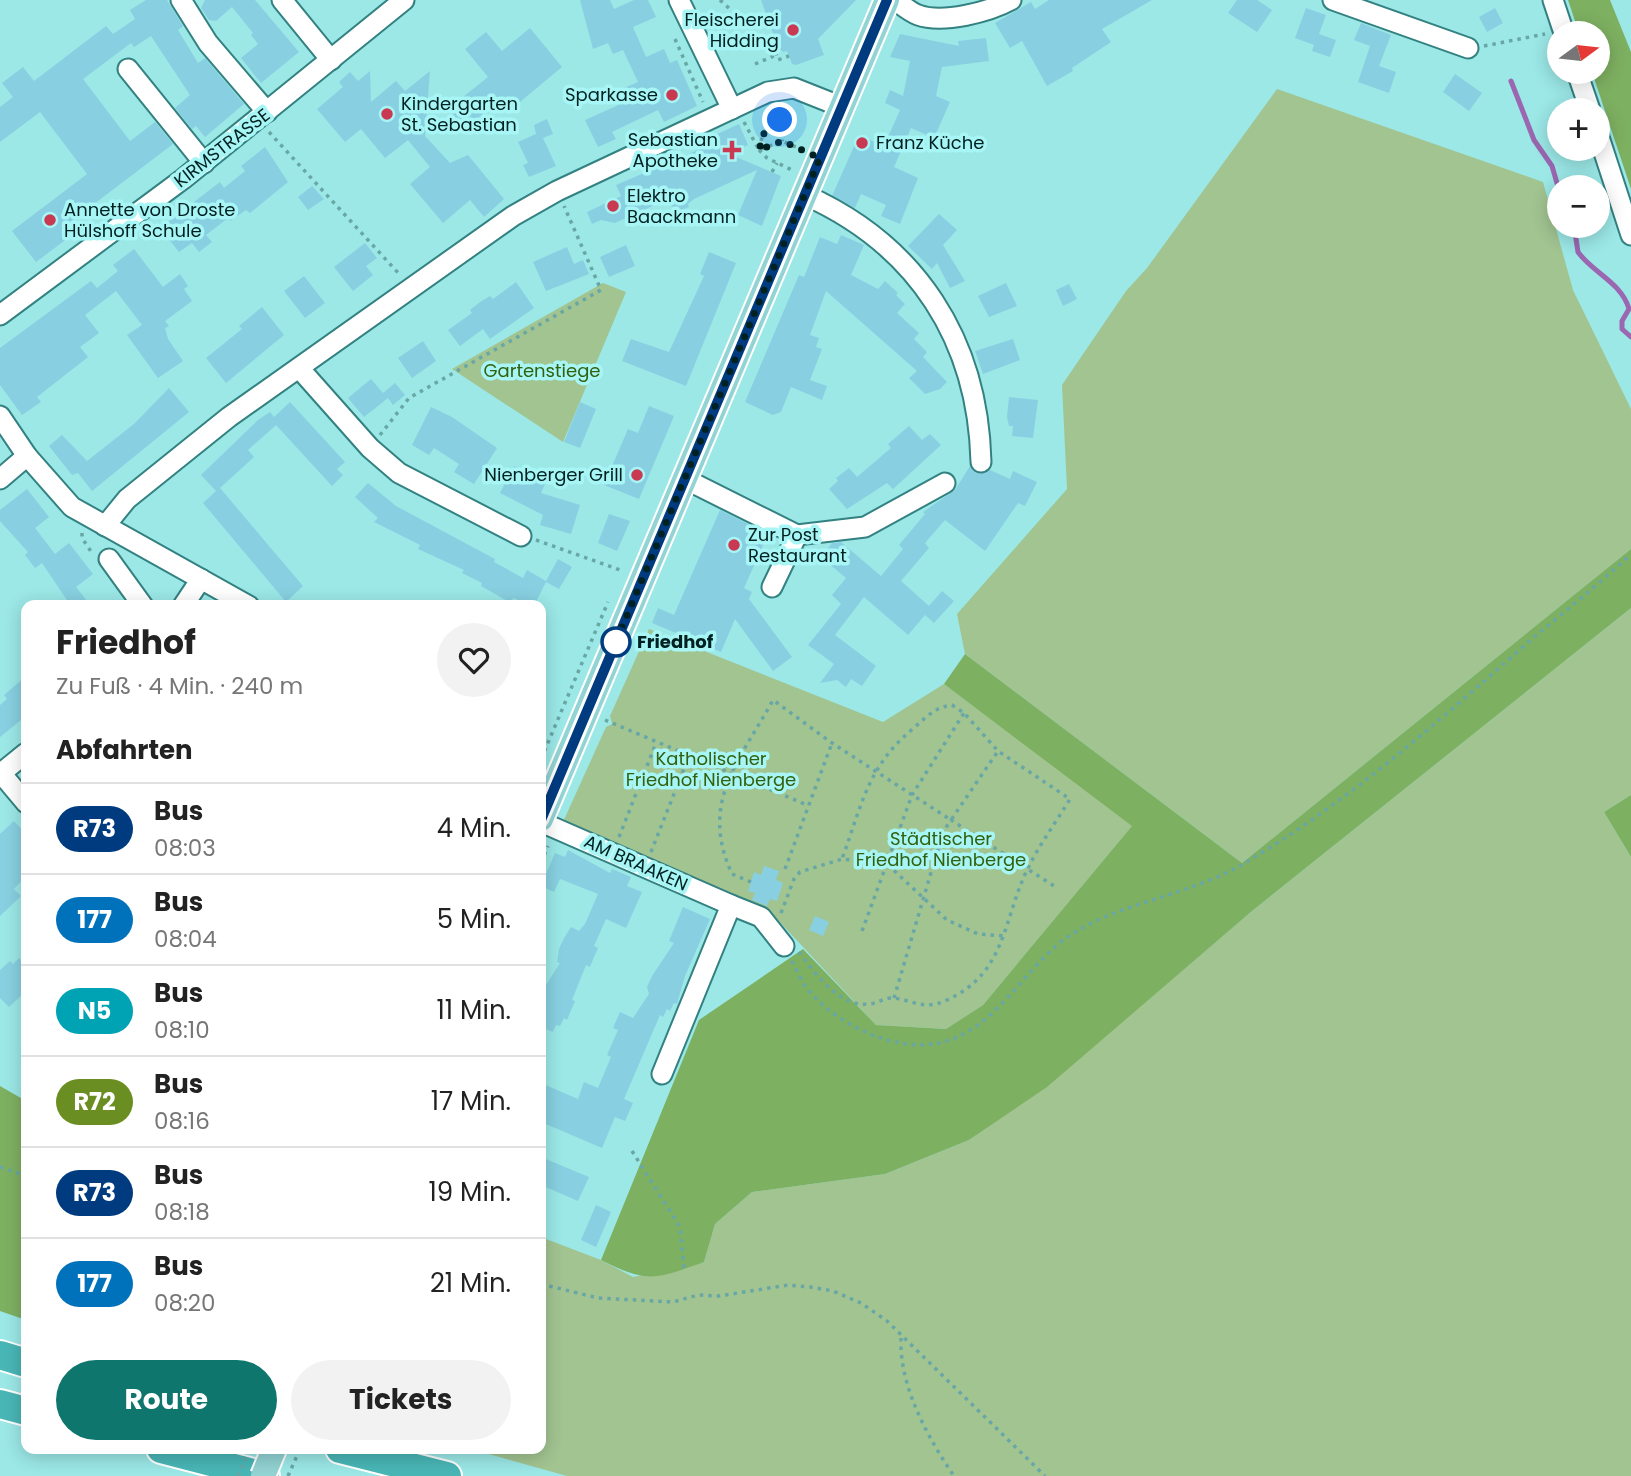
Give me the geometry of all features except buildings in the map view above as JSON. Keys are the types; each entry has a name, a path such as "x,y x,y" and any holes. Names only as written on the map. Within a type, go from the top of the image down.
{"highway":[{"path":"0,1355 21,1361"},
{"path":"0,1404 21,1410"},
{"path":"180,1454 264,1476"},
{"path":"360,1454 447,1476"}],"main road":[{"path":"546,809 887,0"},
{"path":"264,1476 272,1454"}],"street":[{"path":"181,0 208,43 263,116"},
{"path":"282,0 331,60"},
{"name":"KIRMSTRASSE","path":"0,315 204,163 404,0"},
{"path":"680,0 734,108"},
{"path":"895,0 921,16 935,18 978,13 1011,0"},
{"path":"1333,0 1468,48"},
{"path":"1553,0 1560,21"},
{"path":"128,69 204,163"},
{"path":"105,526 127,499 229,418 491,231 557,191 768,92 794,88 842,107"},
{"path":"1607,161 1631,235"},
{"path":"805,195 832,207 888,245 937,302 972,384 980,423 981,462"},
{"path":"299,368 370,448 411,481 521,536"},
{"path":"0,416 27,456 62,498 84,516 238,600"},
{"path":"0,479 27,456"},
{"path":"685,479 797,535 865,527 945,484"},
{"path":"772,587 797,535"},
{"path":"109,559 139,600"},
{"path":"187,600 201,579"},
{"path":"21,757 1,773 21,797"},
{"name":"AM BRAAKEN","path":"546,823 761,917 779,940"},
{"path":"662,1074 731,905"}],"path":[{"path":"720,0 731,10"},
{"path":"1468,48 1547,35"},
{"path":"781,48 775,50 778,60 789,56"},
{"path":"755,64 776,55"},
{"path":"684,76 691,74"},
{"path":"734,108 746,133 759,149 777,163 792,170"},
{"path":"263,116 412,288"},
{"path":"759,149 767,125 780,122 785,134 782,141"},
{"path":"759,149 782,141 820,158"},
{"path":"772,172 777,163"},
{"path":"370,448 409,398 601,290 557,191"},
{"path":"84,516 82,538 96,559 109,559"},
{"path":"521,536 624,569 619,579"},
{"path":"1004,936 978,934 947,920 887,864 842,859 800,872 794,878 779,940 812,995 870,1033 912,1045 940,1043 963,1034 983,1022 1048,951 1072,934 1108,916 1188,891 1221,876 1250,860 1327,806 1455,707 1631,554"},
{"path":"546,741 609,600 631,608"},
{"path":"751,881 732,874 718,835 718,808 732,774 773,700 832,743 1054,886"},
{"path":"779,940 789,941 835,992 856,1003 894,998 918,1006 946,1001 980,979 1004,936 1028,869 1070,799 998,751 964,713 952,705 939,707 891,746 875,770 842,859"},
{"path":"587,712 807,805"},
{"path":"862,931 912,794 964,713"},
{"path":"629,844 618,840 656,743"},
{"path":"785,869 832,743"},
{"path":"894,998 943,832 998,751"},
{"path":"640,848 651,852 689,756"},
{"path":"632,1151 680,1227 684,1269"},
{"path":"0,1167 21,1174"},
{"path":"546,1285 598,1298 673,1302 698,1295 719,1296 777,1286 833,1291 861,1303 887,1321 901,1338 1045,1476"},
{"path":"901,1338 902,1361 916,1406 954,1476"},
{"path":"238,1476 247,1454"},
{"path":"288,1476 298,1454"}],"green space":[{"path":"1568,0 1610,0 1631,52 1631,189 1610,126 1610,98 1601,98 1596,84 1610,84 1610,21 1575,21"},
{"path":"1277,89 1543,182 1547,196 1547,238 1559,238 1573,290 1631,409 1631,549 1242,863 965,654 957,614 1067,489 1062,385 1126,291 1147,268"},
{"name":"Gartenstiege","path":"603,283 626,292 563,442 452,369"},
{"path":"1631,549 1631,608 1252,911 1047,1087 969,1140 885,1174 752,1192 715,1224 704,1262 663,1275 642,1276 601,1260 699,1020 803,949 876,1025 946,1029 983,1005 1132,826 944,684 965,654 1242,863"},
{"path":"1631,608 1631,795 1604,812 1631,857 1631,1476 567,1476 489,1454 546,1454 546,1239 601,1260 633,1277 704,1262 715,1224 752,1192 885,1174 969,1140 1047,1086 1252,911"},
{"name":"Städtischer Friedhof Nienberge","path":"649,629 883,722 944,684 1133,825 983,1005 946,1029 876,1025 775,917 563,822 606,727 612,724 610,716"},
{"path":"1631,795 1631,857 1604,812"},
{"path":"0,1086 21,1098 21,1318 0,1311"}],"waterway":[{"path":"1511,81 1534,140 1552,166 1555,175"},
{"path":"1576,238 1578,252 1625,300 1629,309 1622,321 1622,329 1631,337"}],"bus line":[{"name":"R73","path":"546,808 887,0"}],"place":[{"name":"Fleischerei Hidding","path":"793,30"},
{"name":"Sparkasse","path":"672,95"},
{"name":"Kindergarten St. Sebastian","path":"387,114"},
{"name":"Franz Küche","path":"862,143"},
{"name":"Sebastian Apotheke","path":"732,150"},
{"name":"Elektro Baackmann","path":"613,206"},
{"name":"Annette von Droste Hülshoff Schule","path":"50,220"},
{"name":"Nienberger Grill","path":"637,475"},
{"name":"Zur Post Restaurant","path":"734,545"},
{"name":"Friedhof","path":"616,642"}],"route":[{"path":"616,642 614,646 820,158 782,141 759,150 767,125 780,120"}],"park label":[{"name":"Katholischer Friedhof Nienberge","path":"711,769"}]}
